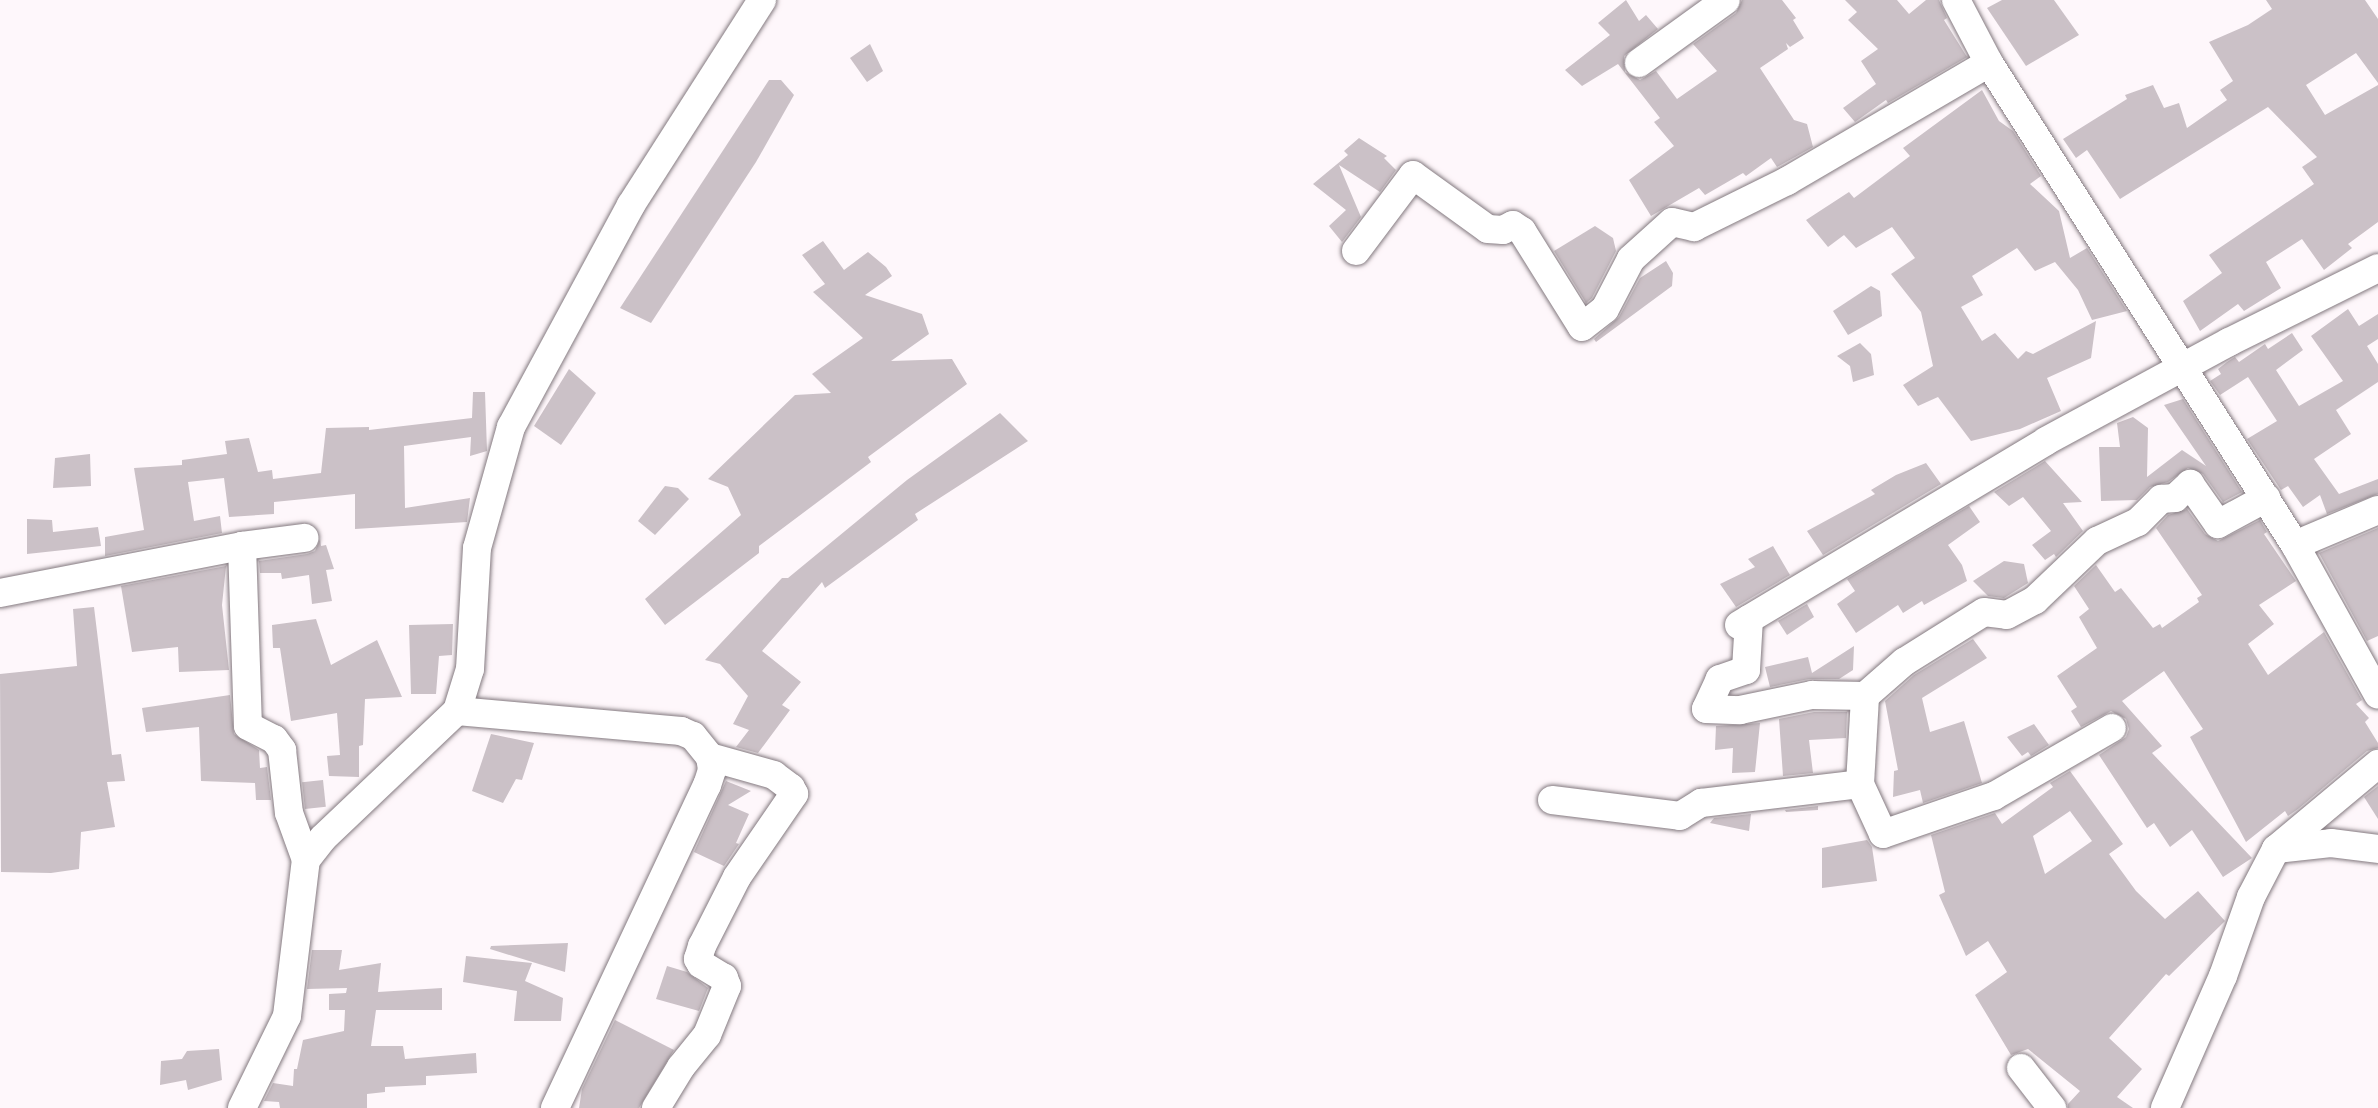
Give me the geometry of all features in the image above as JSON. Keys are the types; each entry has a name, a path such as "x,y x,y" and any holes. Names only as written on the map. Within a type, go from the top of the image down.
{"street":[{"path":"306,860 323,838 457,711 470,669 477,548 511,427 631,205 762,0"},
{"path":"1639,63 1726,0"},
{"path":"1956,0 1989,63 2295,545 2378,695"},
{"path":"1356,251 1413,175 1488,229 1503,230 1513,225 1522,231 1582,327 1605,309 1631,258 1672,222 1694,227 1787,181 1989,63"},
{"path":"2266,498 2218,524 2190,484 2175,498 2161,499 2138,522 2097,541 2035,600 2007,615 1984,612 1904,662 1865,695 1812,695 1740,710 1706,709 1720,679 1746,670 1744,622 2046,441 2378,268"},
{"path":"2295,545 2378,510"},
{"path":"0,593 243,546 304,538"},
{"path":"242,1108 288,1016 306,860 289,813 282,750 274,739 248,726 243,546"},
{"path":"1865,695 1860,784 1883,834 1994,796 2112,727"},
{"path":"457,711 681,731 693,736 709,757 712,770 707,785 555,1108"},
{"path":"656,1108 681,1067 707,1035 727,986 724,978 698,959 702,946 737,877 794,794 791,788 774,775 709,757"},
{"path":"2165,1108 2223,976 2251,897 2276,849 2378,764"},
{"path":"1552,800 1680,816 1701,803 1860,784"},
{"path":"2276,849 2331,843 2378,849"},
{"path":"2021,1068 2052,1108"}],"building":[{"path":"1626,0 1639,21 1646,15 1658,29 1624,56 1625,72 1640,80 1656,71 1677,99 1717,71 1693,44 1736,13 1742,0 1782,0 1796,18 1793,20 1804,38 1790,47 1786,43 1788,49 1760,68 1794,120 1807,124 1813,147 1777,167 1771,158 1746,176 1743,173 1705,195 1699,188 1651,216 1629,180 1674,146 1654,122 1660,118 1618,64 1582,86 1565,70 1610,35 1598,23"},
{"path":"1845,0 1897,0 1909,14 1926,0 1939,0 1947,18 1944,20 1967,57 1888,103 1886,100 1855,122 1843,108 1876,84 1861,61 1878,49 1848,20 1857,12"},
{"path":"2002,0 2054,0 2079,35 2026,66 1987,8"},
{"path":"2266,0 2365,0 2378,19 2378,83 2356,53 2306,85 2325,115 2378,85 2378,222 2348,244 2352,248 2324,270 2302,239 2266,262 2281,288 2244,311 2238,304 2200,331 2183,301 2222,273 2209,255 2314,184 2302,167 2317,157 2268,107 2120,199 2087,150 2076,158 2063,139 2127,99 2125,95 2153,85 2164,108 2179,103 2187,128 2227,100 2220,90 2233,81 2209,42 2248,25 2272,9"},
{"path":"870,44 883,71 867,82 850,58"},
{"path":"769,80 781,80 794,95 756,162 651,323 620,308"},
{"path":"1982,90 1999,121 2013,131 2041,176 2030,184 2059,211 2070,258 2087,248 2127,311 2092,320 2078,290 2055,262 2035,271 2017,248 1972,276 1983,295 1961,307 1982,341 1995,333 2018,359 2026,351 2033,354 2096,321 2091,358 2047,378 2061,411 2020,429 1971,441 1938,397 1918,406 1903,385 1933,366 1921,312 1891,274 1915,258 1892,227 1856,248 1844,235 1828,247 1806,220 1849,192 1854,198 1910,156 1903,148"},
{"path":"1359,138 1387,156 1384,158 1396,170 1380,192 1339,165 1361,217 1342,242 1329,226 1346,210 1313,184 1348,155 1344,151"},
{"path":"1595,226 1613,238 1616,251 1592,298 1586,303 1554,251"},
{"path":"823,241 844,270 868,252 886,267 892,276 865,295 922,314 929,334 891,361 952,359 967,384 868,457 871,462 759,546 759,553 665,625 645,599 741,515 728,487 708,479 795,395 831,393 812,374 863,338 813,292 825,284 802,255"},
{"path":"1666,261 1673,273 1672,286 1596,342 1594,339 1619,317 1640,278"},
{"path":"1871,286 1880,291 1882,316 1848,335 1833,311"},
{"path":"2348,309 2359,326 2378,314 2378,339 2367,346 2378,364 2378,382 2336,410 2351,434 2314,459 2339,494 2378,479 2378,494 2327,514 2320,495 2303,507 2288,486 2281,490 2247,439 2277,421 2248,377 2220,395 2210,381 2221,374 2218,369 2235,357 2239,362 2265,344 2268,349 2292,333 2303,350 2276,370 2299,406 2343,381 2311,336"},
{"path":"1860,343 1871,354 1874,375 1853,382 1850,366 1837,356"},
{"path":"569,369 596,393 561,445 534,426"},
{"path":"473,392 485,392 487,451 470,456 471,437 404,446 405,508 470,498 467,522 355,529 355,494 274,502 274,514 229,517 224,478 188,482 194,521 220,516 222,533 105,556 105,537 144,530 134,468 182,465 182,460 227,454 225,441 249,438 258,472 272,470 273,479 321,473 326,428 369,427 369,430 472,418"},
{"path":"2183,399 2242,492 2223,502 2203,474 2188,468 2168,482 2150,487 2137,500 2101,501 2099,447 2120,447 2117,423 2133,417 2148,428 2147,477 2182,450 2206,466 2164,405"},
{"path":"1000,413 1028,441 915,514 918,520 825,588 822,582 762,651 801,682 782,705 790,710 758,753 736,747 749,730 733,724 748,696 720,664 705,660 782,578 788,578 907,480"},
{"path":"90,454 91,486 53,488 55,458"},
{"path":"2045,461 2082,502 2063,503 2083,531 2056,557 2054,554 2045,560 2032,545 2051,531 2023,497 2009,506 1994,492"},
{"path":"1926,463 1941,484 1823,555 1807,531 1875,494 1871,490 1896,475"},
{"path":"665,486 678,488 689,499 655,535 638,521"},
{"path":"1969,506 1980,522 1948,545 1962,565 1967,581 1924,605 1922,601 1903,613 1898,605 1856,633 1837,604 1855,591 1847,579"},
{"path":"2187,509 2205,534 2218,541 2260,520 2267,532 2264,534 2296,581 2259,605 2274,624 2248,644 2268,675 2324,632 2362,700 2356,704 2369,718 2365,722 2378,743 2378,748 2367,751 2298,809 2288,816 2285,811 2246,842 2190,737 2203,729 2164,671 2122,701 2162,746 2152,753 2252,858 2223,877 2192,830 2170,847 2154,823 2147,828 2099,755 2126,737 2129,729 2126,719 2111,711 2081,727 2071,711 2077,707 2057,676 2097,648 2079,617 2089,609 2074,586 2096,565 2115,592 2121,588 2153,628 2160,624 2162,628 2199,602 2197,598 2202,595 2156,528 2168,515"},
{"path":"27,519 52,520 53,532 98,527 101,546 27,554"},
{"path":"2378,528 2378,636 2367,641 2319,553"},
{"path":"320,539 321,546 326,545 334,569 326,570 332,601 312,604 309,575 282,579 281,573 260,573 259,561 307,554 315,551"},
{"path":"1773,546 1790,575 1736,607 1720,584 1755,567 1748,559"},
{"path":"2004,561 2024,564 2028,583 2004,598 1988,596 1973,581"},
{"path":"226,566 222,605 229,670 179,672 178,647 132,652 121,586"},
{"path":"1807,604 1814,617 1787,635 1778,621"},
{"path":"94,607 112,755 121,754 125,781 107,782 115,827 81,832 79,869 51,873 1,872 0,674 77,666 73,609"},
{"path":"316,619 331,665 377,640 402,697 365,699 363,745 359,746 359,777 329,776 327,756 340,755 337,713 291,721 280,648 273,648 272,625"},
{"path":"453,624 452,655 439,656 436,694 411,694 409,625"},
{"path":"1973,639 1987,658 1922,698 1930,732 1964,721 1982,783 1923,803 1920,790 1893,797 1894,771 1898,770 1885,701 1914,675"},
{"path":"1854,646 1853,670 1839,679 1809,679 1770,687 1765,667 1808,657 1812,673"},
{"path":"230,695 234,734 259,750 260,768 267,767 271,800 256,800 255,783 201,781 199,727 146,732 142,708"},
{"path":"1814,712 1847,712 1846,738 1809,740 1813,773 1783,776 1779,719"},
{"path":"1760,723 1755,772 1732,773 1733,748 1715,750 1716,726"},
{"path":"2034,724 2049,745 2031,756 2028,752 2022,756 2007,737"},
{"path":"491,734 534,743 522,780 516,779 503,803 472,791"},
{"path":"2070,771 2123,844 2109,854 2136,891 2165,919 2198,891 2225,921 2169,976 2166,974 2109,1038 2142,1069 2117,1097 2133,1108 2068,1108 2068,1104 2080,1091 2028,1049 2011,1055 1975,995 2007,972 1988,941 1966,956 1939,895 1945,892 1931,835 1995,813 2002,824 2053,787 2050,783","holes":["2070,811 2092,841 2045,874 2033,836"]},
{"path":"323,780 326,807 305,809 302,782"},
{"path":"726,781 751,791 728,805 749,814 736,843 739,844 724,866 694,852"},
{"path":"2378,786 2378,819 2364,797"},
{"path":"1818,806 1818,810 1785,810"},
{"path":"1751,814 1749,831 1710,823 1714,818"},
{"path":"1867,840 1872,847 1877,881 1822,888 1822,848"},
{"path":"568,943 565,972 490,949 491,946"},
{"path":"312,950 342,950 339,970 381,963 378,992 442,988 442,1010 376,1010 371,1046 403,1046 405,1059 476,1053 477,1073 426,1076 426,1085 385,1087 385,1092 367,1094 367,1108 280,1108 279,1102 264,1101 273,1083 293,1086 294,1069 297,1069 303,1040 344,1031 345,1010 329,1010 329,994 346,993 347,988 307,989"},
{"path":"466,956 532,963 525,981 563,998 561,1021 514,1021 517,991 463,982"},
{"path":"667,966 687,972 708,988 699,1011 656,999"},
{"path":"615,1020 674,1050 639,1108 579,1108 582,1089"},
{"path":"219,1049 222,1080 188,1090 186,1080 160,1085 161,1061 182,1059 187,1051"}]}
